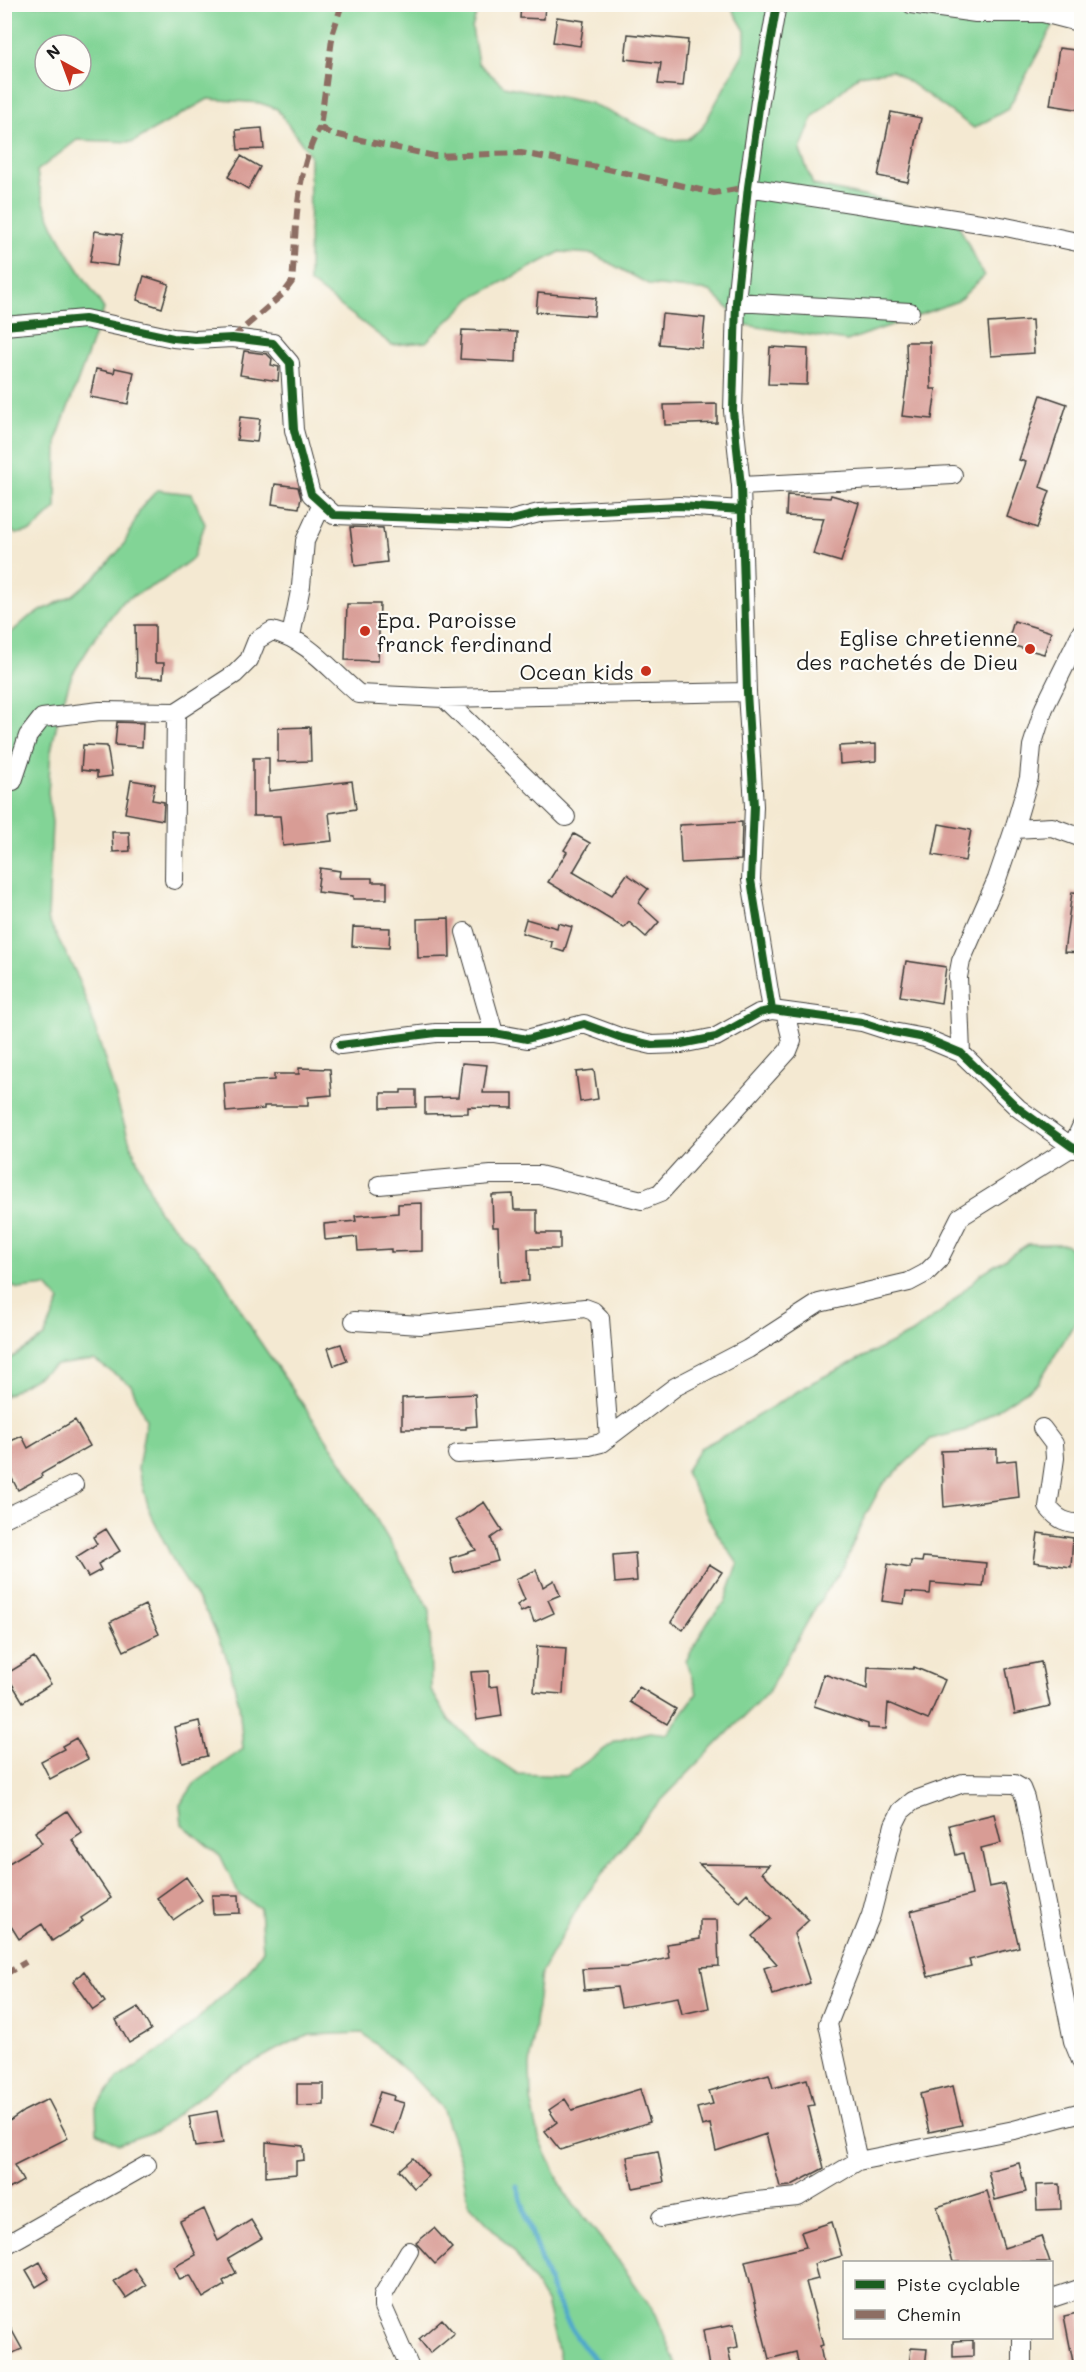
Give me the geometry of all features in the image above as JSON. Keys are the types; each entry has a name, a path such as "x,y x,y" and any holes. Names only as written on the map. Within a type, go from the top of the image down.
{"street":[{"path":"379,1185 491,1175 539,1175 642,1200 660,1193 788,1051 792,1041 779,1011 751,880 754,806 747,692 741,486 733,411 736,302 748,187 777,4"},
{"path":"911,4 976,13 1043,13 1082,23"},
{"path":"748,187 1006,227 1082,243"},
{"path":"736,302 910,312"},
{"path":"4,326 86,319 173,338 232,338 273,343 290,363 294,430 311,494 334,515 362,518 508,521 539,513 679,506 742,510"},
{"path":"741,486 953,475"},
{"path":"291,636 301,586 305,541 322,504"},
{"path":"961,1053 958,977 961,961 997,879 1014,829 1029,778 1032,746 1044,708 1082,631"},
{"path":"13,781 28,736 42,718 100,711 176,712 235,674 249,660 257,640 272,632 291,636 314,653 359,694 444,698 747,692"},
{"path":"444,698 566,818"},
{"path":"174,880 176,712"},
{"path":"1014,829 1052,827 1082,838"},
{"path":"465,932 494,1033"},
{"path":"340,1045 436,1033 494,1033 527,1039 584,1024 622,1038 652,1045 681,1044 716,1038 759,1013 779,1011 862,1022 893,1032 925,1038 961,1053 1018,1108 1077,1149"},
{"path":"457,1454 589,1446 609,1438 675,1387 748,1349 819,1303 909,1282 926,1273 938,1261 960,1217 1077,1149 1082,1125"},
{"path":"354,1321 421,1325 574,1309 593,1311 600,1318 609,1438"},
{"path":"1042,1428 1054,1444 1055,1458 1048,1507 1056,1518 1067,1523 1082,1524"},
{"path":"4,1518 74,1485"},
{"path":"858,2161 828,2024 871,1915 894,1825 901,1811 913,1801 963,1783 1014,1784 1021,1788 1025,1798 1073,2041 1082,2063"},
{"path":"661,2218 746,2202 798,2197 858,2161 1014,2130 1082,2112"},
{"path":"4,2246 147,2165"},
{"path":"410,2251 383,2295 384,2307 411,2367"},
{"path":"1053,2298 1082,2288"},
{"path":"1022,2339 1022,2367"}],"green space":[{"path":"5,5 479,5 472,28 478,63 504,86 590,103 670,140 687,139 702,128 745,50 745,31 730,5 1081,5 1081,21 1055,22 1008,109 974,128 892,70 859,75 813,117 800,150 813,185 954,216 984,276 958,301 847,341 746,325 710,291 650,285 593,254 560,252 472,298 426,342 392,345 309,282 310,155 277,109 260,103 208,99 133,142 77,140 37,171 40,190 63,243 104,309 57,438 56,508 32,531 16,534 5,526"},
{"path":"157,490 192,494 205,524 193,558 162,581 123,601 98,633 72,675 59,714 51,751 48,793 52,822 48,919 76,973 130,1143 159,1212 217,1269 256,1336 343,1463 430,1610 431,1690 449,1720 481,1749 518,1774 566,1776 616,1741 650,1732 667,1734 697,1693 686,1661 707,1623 725,1602 738,1564 713,1527 685,1472 700,1448 813,1382 914,1332 947,1307 982,1273 1028,1244 1066,1244 1081,1261 1079,1316 1038,1383 966,1430 931,1439 882,1485 861,1524 844,1566 817,1605 768,1692 648,1814 581,1902 541,1973 530,2066 531,2099 539,2138 565,2193 615,2256 656,2314 677,2367 570,2367 560,2360 546,2302 516,2254 469,2204 461,2163 442,2108 411,2075 363,2033 310,2035 289,2043 222,2079 156,2131 118,2144 97,2132 96,2107 118,2078 173,2042 247,1973 263,1950 260,1908 239,1895 221,1857 182,1824 180,1805 194,1784 243,1749 239,1704 228,1661 209,1617 176,1566 150,1513 138,1469 146,1420 131,1385 94,1360 56,1365 5,1396 5,1362 44,1337 60,1301 47,1286 19,1289 5,1284 5,638 29,617 73,595 98,574 123,546 141,508"}],"building":[{"path":"521,4 545,4 544,19 520,18"},
{"path":"557,17 584,21 580,46 553,42"},
{"path":"628,34 688,40 683,86 658,84 661,63 625,59"},
{"path":"1059,48 1082,51 1082,110 1050,105"},
{"path":"891,112 921,118 908,182 878,176"},
{"path":"262,128 264,149 238,150 236,130"},
{"path":"241,156 260,167 248,189 228,177"},
{"path":"95,231 122,235 117,266 90,262"},
{"path":"144,276 169,284 162,308 137,300"},
{"path":"538,293 596,298 594,316 536,312"},
{"path":"662,314 705,318 702,348 659,344"},
{"path":"1032,320 1034,353 991,356 988,323"},
{"path":"462,330 517,332 516,362 460,359"},
{"path":"906,342 930,342 931,389 936,389 932,419 902,416 907,378"},
{"path":"770,347 808,349 807,385 768,384"},
{"path":"244,351 267,354 272,359 271,365 279,367 278,381 240,375"},
{"path":"115,368 134,372 128,404 90,397 96,369 114,373"},
{"path":"1041,395 1067,404 1040,487 1050,491 1037,528 1007,517 1026,462 1019,460"},
{"path":"717,404 717,423 665,425 664,405"},
{"path":"240,417 260,419 257,442 237,440"},
{"path":"275,484 298,487 301,498 299,508 272,504"},
{"path":"787,495 830,498 831,495 859,503 841,562 813,554 824,518 786,516"},
{"path":"350,527 383,528 387,562 355,566"},
{"path":"347,604 380,604 378,661 345,660"},
{"path":"1014,621 1051,632 1044,654 1007,644"},
{"path":"135,625 155,625 155,663 164,663 163,678 136,677"},
{"path":"117,722 143,723 142,747 115,745"},
{"path":"310,727 311,761 278,762 278,728"},
{"path":"876,744 876,761 840,764 839,746"},
{"path":"83,745 107,746 112,776 97,778 97,772 81,770"},
{"path":"253,758 269,758 269,791 352,781 356,809 329,813 332,841 283,846 280,816 253,816"},
{"path":"131,780 155,784 152,800 164,802 163,820 125,813"},
{"path":"742,822 741,860 681,863 679,825"},
{"path":"939,824 971,830 965,861 933,855"},
{"path":"112,832 129,832 130,851 113,852"},
{"path":"574,834 590,843 573,872 612,895 627,874 648,889 638,903 659,922 646,937 629,922 624,928 548,882 567,852 564,850"},
{"path":"320,868 340,871 339,878 372,878 372,882 387,882 387,899 353,899 353,896 317,892"},
{"path":"1072,892 1082,893 1082,953 1064,952"},
{"path":"449,918 450,957 418,958 417,919"},
{"path":"526,919 557,928 558,923 572,927 564,952 551,948 552,942 522,933"},
{"path":"353,927 390,928 389,948 352,946"},
{"path":"906,961 946,967 941,1003 900,996"},
{"path":"462,1063 487,1065 483,1093 513,1093 513,1108 468,1107 468,1113 425,1114 425,1098 458,1097"},
{"path":"299,1068 330,1069 332,1095 308,1097 308,1106 264,1106 264,1109 226,1112 224,1083 274,1080 274,1074 299,1074"},
{"path":"594,1070 598,1099 580,1102 576,1072"},
{"path":"401,1090 416,1090 416,1107 381,1108 381,1093 401,1093"},
{"path":"513,1194 514,1210 537,1210 537,1233 560,1233 560,1249 528,1249 529,1281 500,1282 498,1227 493,1227 492,1195"},
{"path":"422,1203 422,1251 391,1252 391,1249 358,1251 357,1237 325,1240 324,1224 356,1221 355,1216 398,1213 398,1204"},
{"path":"341,1344 347,1361 334,1366 328,1348"},
{"path":"475,1394 477,1426 466,1427 466,1429 402,1429 402,1398"},
{"path":"75,1420 90,1446 18,1490 4,1463 4,1444 22,1436 28,1448"},
{"path":"997,1449 997,1462 1016,1460 1019,1497 944,1507 941,1451"},
{"path":"484,1502 502,1530 491,1538 498,1561 454,1573 450,1558 476,1550 456,1520"},
{"path":"106,1529 120,1551 98,1564 101,1570 88,1577 76,1557 97,1544 93,1537"},
{"path":"1038,1533 1073,1538 1071,1567 1034,1562"},
{"path":"635,1553 637,1581 615,1583 613,1555"},
{"path":"923,1557 986,1563 983,1587 931,1583 930,1594 906,1592 904,1604 882,1601 888,1564 910,1568 911,1561 922,1562"},
{"path":"709,1564 722,1572 683,1630 671,1622"},
{"path":"536,1570 543,1587 554,1580 560,1595 548,1600 554,1613 534,1622 529,1608 521,1612 517,1605 525,1600 516,1579"},
{"path":"145,1605 159,1634 124,1651 110,1622"},
{"path":"537,1646 566,1648 563,1694 534,1692"},
{"path":"34,1657 51,1684 23,1702 6,1674"},
{"path":"1041,1662 1050,1706 1015,1714 1006,1669"},
{"path":"868,1667 913,1669 914,1667 945,1680 928,1720 888,1703 886,1729 868,1728 868,1724 814,1706 824,1674 867,1689"},
{"path":"489,1671 489,1687 498,1686 502,1716 477,1720 471,1672"},
{"path":"639,1687 676,1709 667,1724 630,1702"},
{"path":"199,1721 207,1756 182,1762 174,1727"},
{"path":"76,1738 88,1759 50,1779 41,1761 64,1749 62,1746"},
{"path":"67,1811 82,1833 72,1840 111,1898 81,1918 83,1921 52,1941 42,1924 19,1939 4,1915 4,1866 42,1843 35,1832"},
{"path":"994,1814 1001,1843 981,1848 989,1887 1004,1884 1019,1947 969,1960 971,1966 928,1977 911,1911 972,1895 963,1853 956,1855 949,1825"},
{"path":"699,1864 769,1865 762,1872 809,1920 794,1934 810,1983 773,1995 764,1968 777,1964 752,1936 771,1919 747,1893 739,1901"},
{"path":"186,1877 202,1900 173,1920 157,1898"},
{"path":"212,1895 239,1895 240,1913 213,1914"},
{"path":"700,1920 717,1920 719,1966 701,1967 709,2008 682,2014 678,1997 621,2007 617,1987 584,1990 582,1969 627,1967 669,1958 667,1944 700,1939"},
{"path":"84,1971 105,2002 93,2010 73,1982"},
{"path":"138,2007 151,2030 129,2043 116,2020"},
{"path":"769,2074 773,2088 807,2079 814,2105 808,2106 824,2168 790,2186 780,2187 766,2134 716,2151 710,2124 702,2126 697,2108 713,2104 709,2091"},
{"path":"297,2084 324,2084 324,2105 297,2106"},
{"path":"953,2086 962,2125 929,2132 920,2094"},
{"path":"640,2089 650,2122 560,2150 545,2131 557,2122 549,2110 565,2099 572,2110"},
{"path":"380,2092 394,2096 393,2100 404,2103 394,2134 369,2126"},
{"path":"48,2099 68,2138 14,2165 23,2181 4,2192 4,2125 24,2111"},
{"path":"217,2111 223,2143 195,2147 189,2116"},
{"path":"266,2142 303,2146 304,2160 296,2161 296,2174 266,2177"},
{"path":"658,2151 664,2182 633,2188 627,2157"},
{"path":"413,2158 428,2176 414,2188 399,2170"},
{"path":"1019,2163 1026,2192 995,2200 988,2171"},
{"path":"1060,2184 1061,2209 1037,2210 1036,2185"},
{"path":"987,2191 1004,2248 1041,2236 1050,2261 953,2261 937,2207"},
{"path":"204,2209 218,2241 251,2220 262,2238 228,2258 236,2273 223,2281 225,2285 203,2298 190,2275 180,2280 174,2267 196,2255 180,2221"},
{"path":"832,2222 842,2256 814,2264 818,2279 806,2282 823,2345 820,2346 824,2367 799,2367 796,2352 769,2359 745,2261 806,2247 801,2232"},
{"path":"434,2228 452,2248 435,2264 416,2243"},
{"path":"40,2262 49,2279 36,2287 26,2270"},
{"path":"134,2268 146,2285 126,2298 114,2281"},
{"path":"1082,2312 1082,2367 1074,2367 1064,2316"},
{"path":"4,2316 22,2349 4,2357"},
{"path":"442,2319 454,2333 430,2353 419,2339"},
{"path":"734,2324 738,2347 728,2349 732,2367 709,2367 703,2330"},
{"path":"973,2340 973,2356 953,2357 953,2341"},
{"path":"911,2348 927,2349 925,2367 909,2367"}],"waterway":[{"path":"517,2186 540,2258 560,2308 587,2351 604,2368"}],"marked path":[{"path":"342,4 333,32 320,127 329,133 434,156 521,153 608,169 714,193 748,187"},
{"path":"232,338 283,294 292,282 301,183 305,163 320,127"},
{"path":"4,1975 26,1962"}],"cycle path":[{"path":"772,1010 751,880 754,806 747,692 741,486 733,411 736,302 748,187 777,4"},
{"path":"4,326 85,319 173,338 195,340 232,338 273,343 290,363 294,430 311,494 334,515 508,521 539,513 679,506 742,510"},
{"path":"340,1045 436,1033 494,1033 527,1039 584,1024 622,1038 652,1045 681,1044 716,1037 759,1013 772,1010 862,1022 893,1032 925,1038 961,1053 1018,1108 1072,1147 1082,1151"}],"place":[{"name":"Epa. Paroisse franck ferdinand","path":"365,631"},
{"name":"Eglise chretienne des rachetés de Dieu","path":"1030,649"},
{"name":"Ocean kids","path":"646,671"}]}
